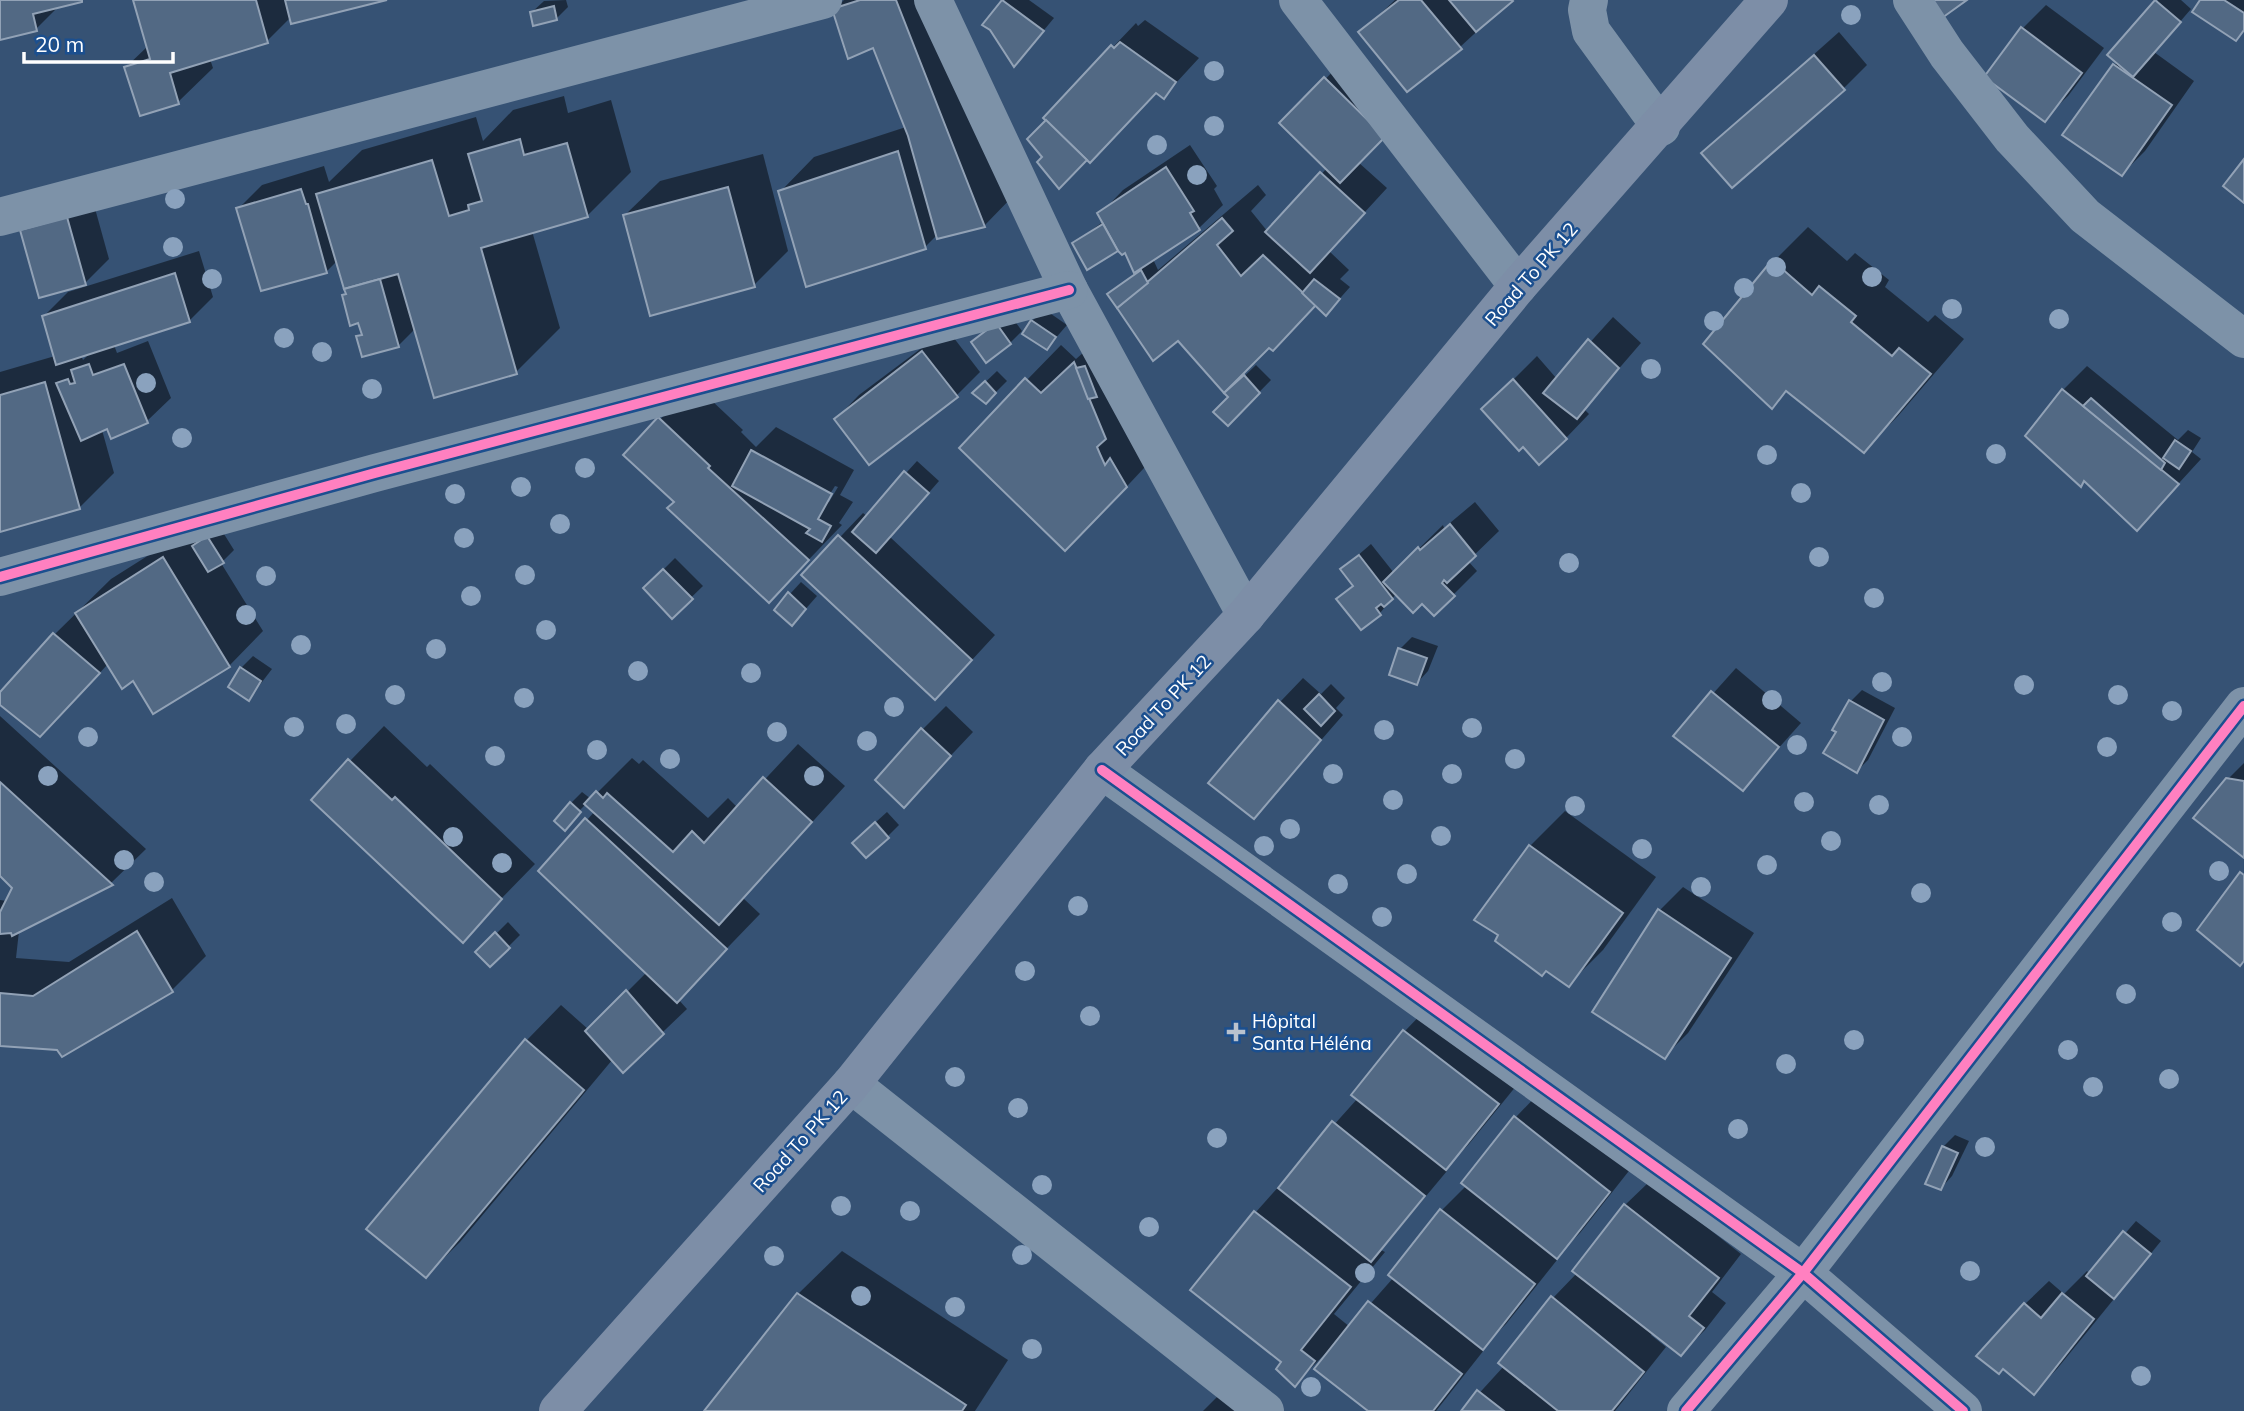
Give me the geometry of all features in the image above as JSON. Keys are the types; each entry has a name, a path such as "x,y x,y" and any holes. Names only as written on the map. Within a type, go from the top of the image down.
{"main road":[{"name":"Road To PK 12","path":"558,1411 851,1084 1102,770 1246,615 1518,286 1661,127 1769,0"}],"street":[{"path":"0,217 823,0"},
{"path":"933,0 1069,290 1246,615"},
{"path":"1298,0 1518,286"},
{"path":"1589,0 1587,10 1591,31 1661,127"},
{"path":"1912,0 1947,54 2012,138 2085,216 2244,339"},
{"path":"0,577 375,473 1069,290"},
{"path":"1686,1411 1803,1273 2244,706"},
{"path":"1102,770 1803,1273 1962,1411"},
{"path":"851,1084 1265,1411"}],"building":[{"path":"0,0 82,2 33,14 37,31 0,40"},
{"path":"133,0 256,0 268,43 170,73 179,104 140,116 124,67 150,59"},
{"path":"285,0 387,0 291,24"},
{"path":"860,0 896,0 985,227 937,239 908,136 873,48 848,59 832,9"},
{"path":"1002,0 1044,31 1014,67 990,30 982,25"},
{"path":"1399,0 1421,0 1462,49 1407,92 1358,32"},
{"path":"1449,0 1512,0 1513,1 1476,32"},
{"path":"1928,0 1967,0 1942,18"},
{"path":"2155,0 2181,22 2133,77 2107,55"},
{"path":"2200,0 2224,0 2244,13 2244,30 2236,41 2192,12"},
{"path":"554,6 557,20 533,26 530,12"},
{"path":"2021,27 2082,73 2045,122 1984,77"},
{"path":"1120,42 1176,82 1164,99 1156,93 1090,163 1043,118 1111,45 1114,48"},
{"path":"1814,55 1845,90 1732,188 1701,153"},
{"path":"2113,64 2172,105 2122,176 2062,135"},
{"path":"1324,77 1385,137 1340,183 1279,123"},
{"path":"1046,120 1087,160 1059,189 1037,162 1042,157 1027,139"},
{"path":"520,139 524,155 567,143 588,217 481,248 517,374 434,398 398,274 344,289 316,194 432,160 449,216 469,210 468,205 482,201 468,154"},
{"path":"898,151 926,249 806,287 778,191"},
{"path":"2244,159 2244,203 2223,186"},
{"path":"1166,167 1194,211 1190,213 1200,230 1134,273 1125,253 1122,255 1118,251 1097,213"},
{"path":"1320,172 1365,213 1310,273 1265,232"},
{"path":"728,187 755,287 650,316 623,215"},
{"path":"301,189 308,204 327,273 261,291 236,208"},
{"path":"67,217 86,285 39,298 20,230"},
{"path":"1222,218 1233,231 1217,245 1241,276 1263,255 1316,305 1273,351 1269,348 1224,393 1178,341 1153,361 1117,308"},
{"path":"1103,224 1118,251 1087,270 1072,243"},
{"path":"1772,260 1812,295 1819,286 1856,316 1851,322 1892,356 1899,348 1931,374 1864,453 1786,391 1772,409 1703,344"},
{"path":"1141,270 1148,283 1117,308 1107,294"},
{"path":"175,273 190,322 56,365 42,316"},
{"path":"380,279 399,347 362,357 356,336 362,335 358,323 350,326 342,295 346,294 344,289"},
{"path":"1314,279 1340,299 1326,316 1302,293"},
{"path":"1031,320 1056,337 1047,350 1022,334"},
{"path":"996,323 1011,344 986,363 971,342"},
{"path":"1588,339 1619,368 1577,419 1543,393"},
{"path":"922,351 958,397 869,465 834,419"},
{"path":"1074,362 1106,439 1097,447 1105,465 1110,458 1127,487 1065,551 959,448 1025,378 1041,393"},
{"path":"89,364 93,375 124,364 148,423 111,439 107,429 81,441 56,383 68,379 70,384 75,383 71,370"},
{"path":"1085,366 1097,397 1088,399 1076,368"},
{"path":"1244,375 1260,393 1228,426 1213,412 1228,397 1224,393"},
{"path":"1513,379 1567,439 1539,465 1523,447 1519,451 1481,409"},
{"path":"985,381 996,393 986,404 972,393"},
{"path":"45,382 80,509 0,532 0,395"},
{"path":"2062,389 2179,484 2137,531 2084,481 2081,487 2025,436"},
{"path":"2091,398 2165,463 2161,470 2083,406"},
{"path":"658,417 710,466 708,468 809,560 769,603 667,508 674,502 623,455"},
{"path":"2175,440 2191,451 2179,469 2163,458"},
{"path":"751,450 832,494 818,519 831,526 822,542 806,533 810,529 732,486"},
{"path":"904,471 929,493 876,553 852,532"},
{"path":"1450,524 1476,556 1447,583 1444,580 1442,583 1455,596 1434,616 1422,604 1413,613 1383,582 1418,547 1420,550"},
{"path":"838,535 972,660 935,700 801,575"},
{"path":"207,536 224,563 208,572 192,546"},
{"path":"1359,555 1393,599 1384,607 1381,604 1376,608 1381,615 1361,630 1336,599 1353,586 1340,569"},
{"path":"163,557 230,667 153,714 133,681 122,689 75,613"},
{"path":"663,569 693,599 672,619 643,588"},
{"path":"788,592 806,609 792,626 774,610"},
{"path":"53,633 100,673 40,737 0,705 0,692"},
{"path":"1398,648 1427,658 1417,685 1389,675"},
{"path":"240,667 261,681 249,701 228,687"},
{"path":"1711,691 1779,747 1743,791 1673,736"},
{"path":"1319,694 1335,711 1321,726 1304,709"},
{"path":"1278,700 1321,740 1254,819 1208,783"},
{"path":"1849,700 1884,720 1857,773 1823,753 1836,732 1832,730"},
{"path":"921,728 951,756 904,808 875,780"},
{"path":"348,759 392,800 395,797 502,899 463,943 311,800"},
{"path":"763,777 812,822 719,925 584,804 596,791 603,798 607,793 673,852 692,831 704,843"},
{"path":"2226,778 2244,781 2244,858 2193,818"},
{"path":"0,782 113,885 12,936 11,933 0,934 0,912 12,888 0,876"},
{"path":"570,802 581,812 565,831 554,821"},
{"path":"585,818 727,949 677,1003 538,871"},
{"path":"875,822 889,838 866,858 852,843"},
{"path":"1529,845 1623,913 1569,987 1546,971 1542,976 1495,941 1498,935 1474,920"},
{"path":"2240,872 2244,875 2244,961 2240,966 2197,930"},
{"path":"1658,909 1731,958 1665,1059 1592,1012"},
{"path":"137,931 173,992 62,1057 57,1050 0,1046 0,993 33,996"},
{"path":"495,932 510,948 490,967 475,952"},
{"path":"626,990 664,1034 623,1073 585,1031"},
{"path":"1403,1030 1499,1104 1446,1170 1351,1095"},
{"path":"525,1039 584,1090 426,1278 366,1229"},
{"path":"1514,1116 1610,1192 1557,1259 1461,1183"},
{"path":"1332,1121 1425,1196 1371,1262 1278,1188"},
{"path":"1942,1146 1958,1153 1941,1190 1925,1184"},
{"path":"1624,1204 1719,1278 1689,1316 1704,1328 1681,1356 1572,1271"},
{"path":"1440,1209 1535,1284 1483,1350 1388,1275"},
{"path":"1254,1211 1351,1287 1301,1350 1315,1361 1295,1387 1276,1369 1281,1362 1190,1290"},
{"path":"2123,1231 2151,1254 2114,1299 2086,1276"},
{"path":"797,1293 966,1405 962,1411 704,1411"},
{"path":"2062,1293 2094,1319 2034,1395 2003,1369 1999,1374 1976,1356 2024,1303 2041,1318"},
{"path":"1551,1296 1644,1372 1612,1411 1558,1411 1498,1363"},
{"path":"1368,1301 1462,1374 1433,1411 1368,1411 1314,1369"},
{"path":"1477,1390 1504,1411 1461,1411"}],"cycle path":[{"path":"0,577 375,473 1069,290"},
{"path":"1686,1411 1803,1273 2244,706"},
{"path":"1102,770 1803,1273 1963,1411"}],"place":[{"name":"Hôpital Santa Héléna","path":"1236,1032"}]}
